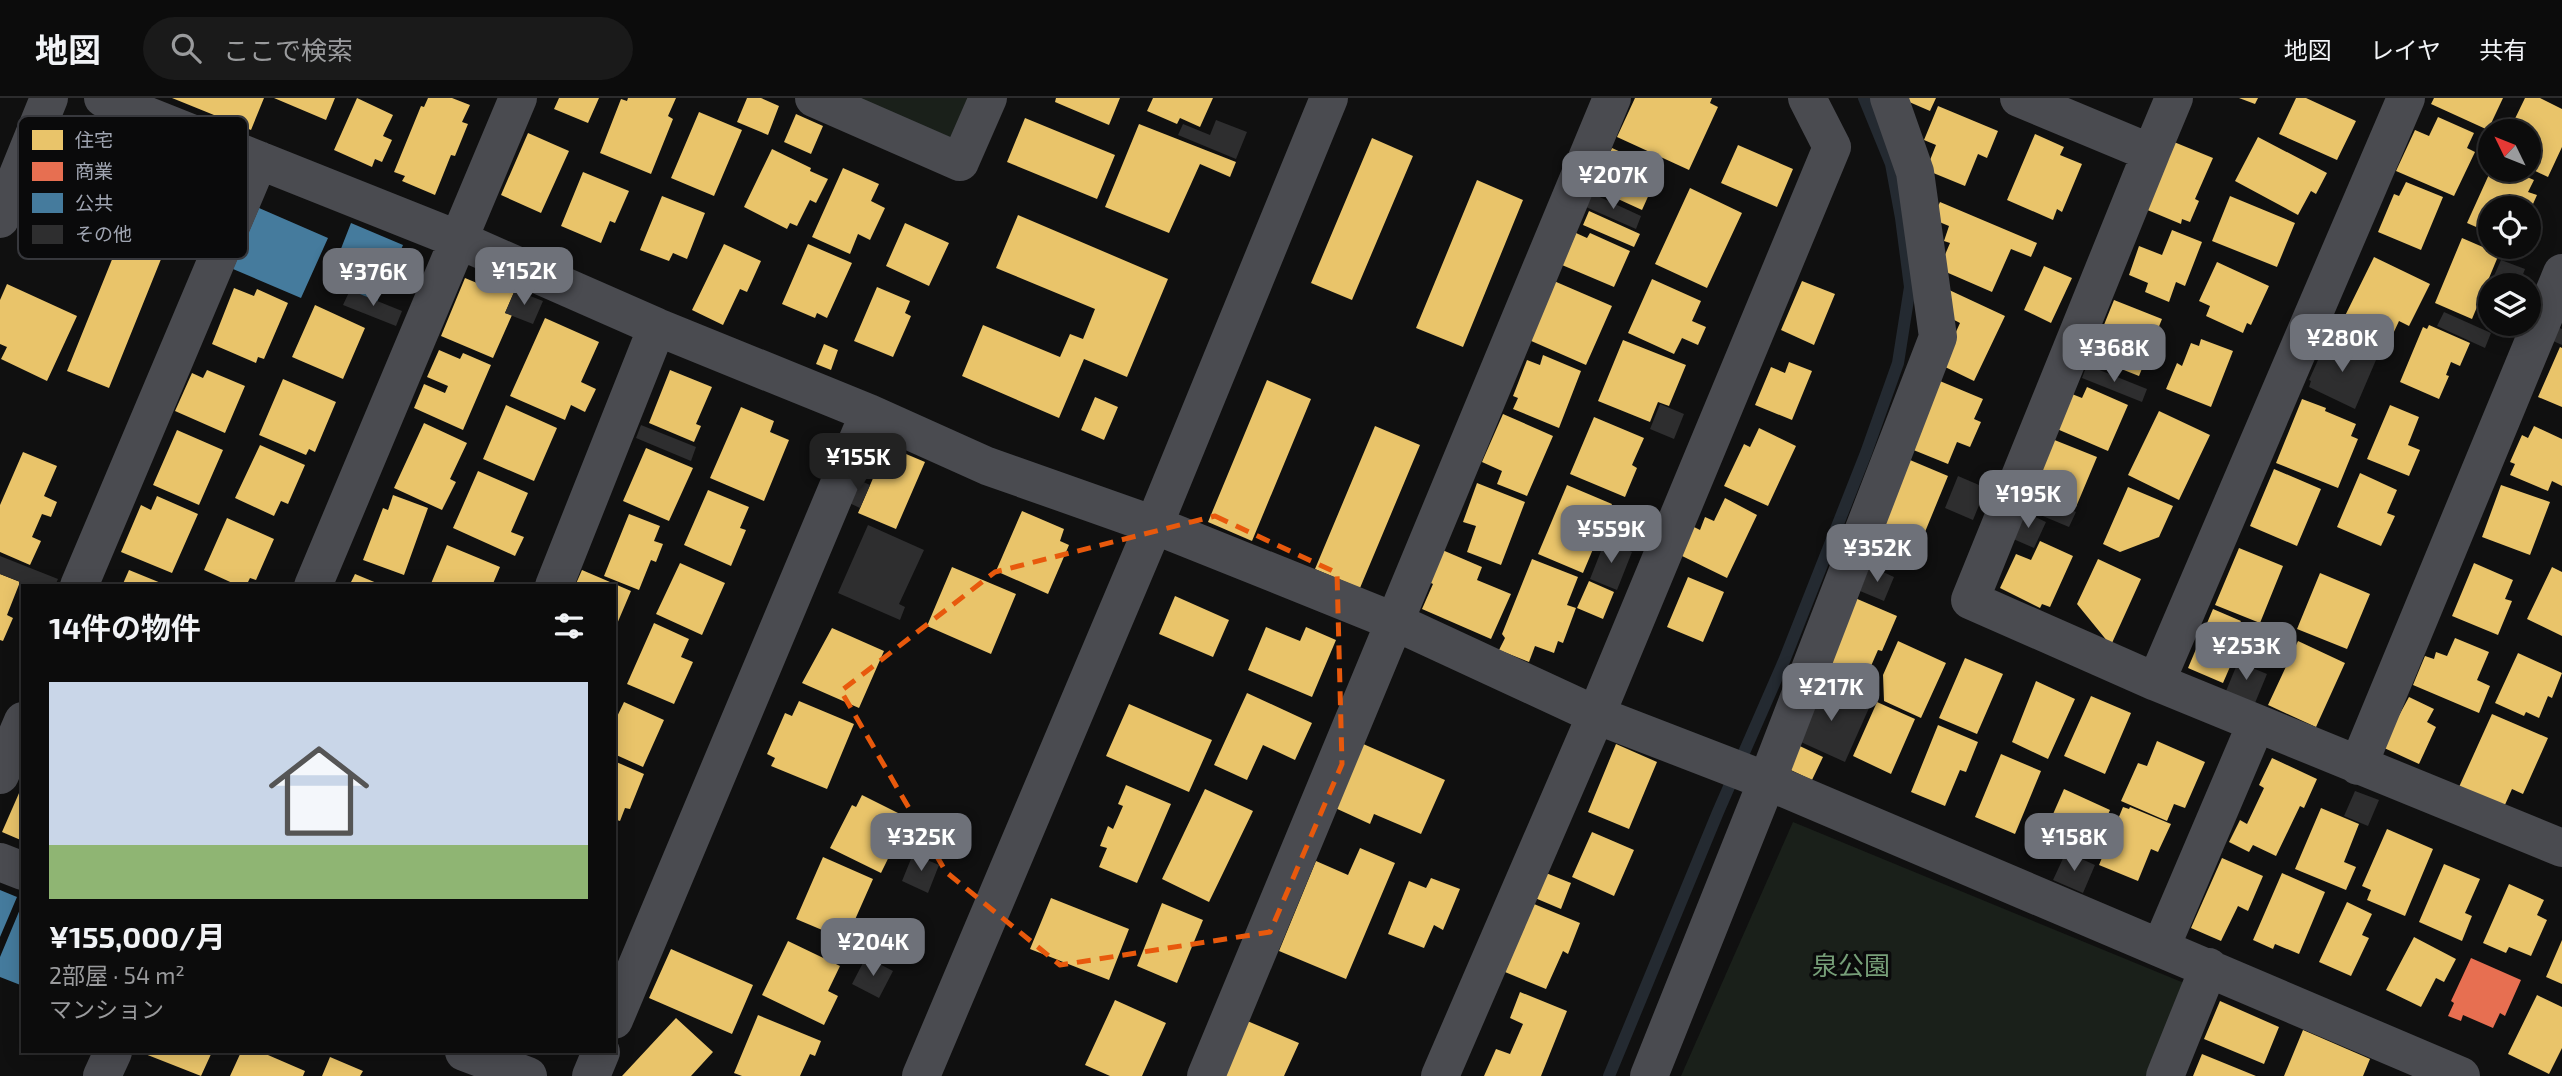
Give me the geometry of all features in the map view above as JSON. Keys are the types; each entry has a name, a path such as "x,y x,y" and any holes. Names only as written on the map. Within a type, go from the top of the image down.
{"street":[{"path":"42,116 49,98"},
{"path":"103,98 148,116"},
{"path":"314,584 518,98"},
{"path":"814,98 960,162 988,98"},
{"path":"921,1076 1154,525 1329,98"},
{"path":"1206,1076 1612,98"},
{"path":"1440,1076 1595,715 1832,147 1807,98"},
{"path":"1649,1076 1758,778 1938,337 1915,172 1889,98"},
{"path":"2019,98 2151,153"},
{"path":"2174,98 1969,600 2155,682 2358,766 2560,842"},
{"path":"2155,682 2406,98"},
{"path":"248,156 459,240 657,327 869,413 987,466 1154,525 1393,621 1595,715 1758,778 2209,967 2443,1073"},
{"path":"248,186 259,160"},
{"path":"0,219 18,175"},
{"path":"80,584 217,259"},
{"path":"2358,766 2562,273"},
{"path":"555,584 657,327"},
{"path":"616,1015 869,413"},
{"path":"2161,947 2256,724"},
{"path":"0,775 21,726"},
{"path":"0,862 21,870"},
{"path":"2165,1076 2209,967"},
{"path":"102,1076 113,1053"},
{"path":"467,1053 528,1076"},
{"path":"591,1076 601,1053"}],"highlighted area":[{"path":"1215,516 1337,573 1342,764 1270,932 1060,965 946,872 841,691 995,572"}],"green space":[{"path":"857,98 971,98 954,139"},
{"name":"泉公園","path":"1793,822 2184,983 2146,1076 1681,1076"}],"building: 住宅":[{"path":"172,98 264,98 251,130 248,129 248,116 216,116"},
{"path":"274,98 335,98 326,120"},
{"path":"357,98 393,115 383,136 392,140 382,162 375,159 372,167 334,150"},
{"path":"428,98 452,98 470,105 462,122 468,124 455,156 451,155 435,195 402,181 405,176 394,172 421,106 424,107"},
{"path":"559,98 599,98 588,123 554,109"},
{"path":"628,98 676,98 668,116 673,119 651,174 600,153 621,99 627,101"},
{"path":"747,98 761,98 779,106 768,135 737,122"},
{"path":"1056,98 1120,98 1109,125 1055,102"},
{"path":"1153,98 1213,98 1200,127 1180,118 1177,124 1147,111"},
{"path":"1635,98 1712,98 1710,103 1718,107 1689,170 1617,137"},
{"path":"1900,98 1936,98 1930,111"},
{"path":"2239,98 2258,98 2255,104"},
{"path":"2296,98 2306,98 2356,121 2337,160 2279,134"},
{"path":"2434,98 2503,98 2493,119 2478,119 2478,125 2431,104"},
{"path":"2525,98 2540,98 2562,109 2562,147 2548,177 2541,174 2541,119 2515,119"},
{"path":"1938,106 1998,131 1987,158 1978,154 1965,186 1926,170 1936,145 1924,140"},
{"path":"699,112 742,130 714,196 671,178"},
{"path":"796,114 823,126 811,154 784,142"},
{"path":"2438,117 2474,133 2467,148 2475,152 2454,196 2396,171 2415,130 2429,136"},
{"path":"1025,118 1115,155 1097,199 1007,162"},
{"path":"1139,124 1236,162 1230,177 1200,164 1169,233 1105,207"},
{"path":"528,133 569,151 541,213 501,195"},
{"path":"2035,134 2064,147 2060,155 2082,164 2062,212 2057,209 2053,220 2007,200"},
{"path":"2258,137 2327,173 2316,194 2311,191 2298,215 2235,181"},
{"path":"1372,138 1413,156 1352,300 1311,283"},
{"path":"2174,142 2213,158 2195,199 2199,201 2190,222 2182,219 2181,224 2145,209"},
{"path":"1738,145 1793,169 1777,207 1721,183"},
{"path":"1612,148 1660,170 1642,210 1594,188"},
{"path":"772,149 828,179 816,203 810,200 797,226 790,223 787,229 744,207"},
{"path":"843,168 879,184 871,201 885,208 870,240 858,234 850,254 812,237"},
{"path":"583,172 629,191 615,223 610,221 601,243 561,226"},
{"path":"1477,180 1523,200 1463,347 1416,328"},
{"path":"2406,182 2443,197 2421,250 2378,232 2394,194 2399,196"},
{"path":"2486,182 2533,182 2528,192 2537,195 2537,196 2479,196"},
{"path":"1690,188 1742,213 1707,288 1655,264"},
{"path":"662,196 705,213 687,259 673,253 669,261 640,250"},
{"path":"2230,196 2295,223 2277,267 2212,241"},
{"path":"2478,199 2478,228 2467,223"},
{"path":"1940,202 2037,243 2031,257 2011,249 1992,292 1939,269 1950,243 1944,241 1949,226 1932,219"},
{"path":"1589,211 1640,234 1634,247 1583,225"},
{"path":"1018,215 1168,279 1127,377 1084,359 1059,418 962,376 983,325 1060,357 1070,334 1083,339 1095,309 996,268"},
{"path":"905,223 949,243 929,286 886,266"},
{"path":"2172,230 2202,242 2185,286 2176,282 2169,302 2145,292 2148,283 2129,275 2139,246 2162,255"},
{"path":"1576,233 1587,238 1590,233 1630,251 1614,287 1562,265"},
{"path":"2462,238 2478,245 2478,259 2497,259 2491,273 2478,273 2478,305 2472,319 2435,303"},
{"path":"724,244 761,261 747,292 740,289 723,325 692,310"},
{"path":"808,244 852,263 827,318 817,313 815,318 782,304"},
{"path":"2374,257 2430,284 2409,326 2399,321 2386,349 2340,326"},
{"path":"112,259 161,259 109,388 67,371"},
{"path":"2217,262 2269,286 2251,325 2247,323 2243,333 2206,316 2210,306 2199,301"},
{"path":"2044,266 2072,278 2051,323 2024,310"},
{"path":"480,276 515,290 505,313 512,315 493,358 441,336 465,278 477,283"},
{"path":"1652,279 1701,301 1692,321 1706,327 1698,345 1682,338 1674,354 1628,333"},
{"path":"1554,281 1612,306 1586,365 1529,340"},
{"path":"1802,281 1835,294 1814,345 1781,330"},
{"path":"7,284 77,316 47,381 1,359 7,347 0,344 0,300"},
{"path":"877,287 910,301 905,313 911,316 893,357 854,341"},
{"path":"234,288 254,296 257,289 288,303 264,359 258,357 256,363 212,344"},
{"path":"1947,289 2005,316 1974,381 1941,365 1960,323 1937,311"},
{"path":"2114,300 2162,319 2139,376 2091,357"},
{"path":"315,305 365,328 343,379 292,357"},
{"path":"545,318 599,342 581,382 596,389 585,412 571,405 565,420 510,396"},
{"path":"2429,325 2470,343 2460,366 2451,362 2446,375 2449,376 2439,399 2400,382 2423,327 2427,329"},
{"path":"2201,339 2233,351 2211,407 2166,389 2177,363 2182,366 2191,343 2199,346"},
{"path":"1623,340 1686,365 1669,406 1658,402 1650,422 1598,401"},
{"path":"824,344 838,350 831,370 816,364"},
{"path":"2560,347 2562,348 2562,407 2538,397"},
{"path":"439,350 460,359 463,353 491,365 463,430 414,408 424,384 445,393 448,386 427,377"},
{"path":"1543,355 1581,371 1559,428 1513,409 1518,398 1513,396 1527,360 1540,365"},
{"path":"1789,362 1812,371 1792,420 1755,405 1771,367 1785,373"},
{"path":"207,370 245,386 225,433 175,411 192,373 203,378"},
{"path":"670,370 712,387 696,424 701,426 694,442 649,423"},
{"path":"283,379 336,402 315,452 309,449 306,455 259,435"},
{"path":"1935,379 1983,399 1974,419 1981,422 1970,447 1957,442 1948,464 1911,449"},
{"path":"1267,380 1311,399 1252,541 1208,522"},
{"path":"2087,387 2128,405 2108,451 2057,429 2072,394 2082,398"},
{"path":"1095,397 1118,407 1104,440 1081,430"},
{"path":"2302,399 2356,424 2351,436 2358,439 2338,488 2276,463"},
{"path":"506,405 557,428 534,481 483,459"},
{"path":"2390,405 2419,417 2408,445 2420,450 2409,476 2367,459"},
{"path":"741,407 774,421 770,432 789,440 764,501 710,478"},
{"path":"2159,411 2210,435 2179,500 2128,475"},
{"path":"1503,414 1553,436 1527,496 1497,484 1502,471 1482,462"},
{"path":"1594,417 1644,438 1632,465 1637,468 1625,497 1570,474"},
{"path":"424,423 467,443 450,479 456,482 442,510 394,488"},
{"path":"1375,426 1420,445 1360,588 1315,569"},
{"path":"2534,426 2562,439 2562,486 2552,481 2548,491 2510,475 2515,464 2510,462 2522,435 2528,438"},
{"path":"1759,428 1796,446 1768,506 1724,486 1744,444 1750,447"},
{"path":"177,430 223,450 199,505 153,485"},
{"path":"2052,439 2097,457 2076,507 2038,492 2044,479 2037,476"},
{"path":"260,445 305,465 288,504 281,501 274,516 235,498"},
{"path":"887,446 925,462 896,529 858,513"},
{"path":"646,448 693,468 669,521 623,501"},
{"path":"23,452 57,466 44,496 57,502 51,517 42,514 32,537 41,541 30,565 0,552 0,505"},
{"path":"1910,460 1948,476 1918,549 1880,533"},
{"path":"2274,469 2321,489 2297,546 2250,526"},
{"path":"478,471 528,493 511,532 524,537 515,556 453,528"},
{"path":"2360,473 2397,490 2387,513 2395,516 2381,546 2337,527"},
{"path":"1477,483 1525,502 1501,565 1467,552 1476,526 1463,522"},
{"path":"1567,485 1612,504 1583,573 1538,554"},
{"path":"2501,485 2550,502 2530,555 2482,537"},
{"path":"2128,487 2173,506 2159,537 2120,552 2103,544"},
{"path":"708,490 749,507 740,528 746,530 731,566 684,545"},
{"path":"393,495 428,508 404,575 363,560 383,508 388,510"},
{"path":"157,496 198,514 172,573 121,552 141,505 151,510"},
{"path":"1725,498 1757,515 1727,578 1678,554 1692,526 1700,530 1705,517 1714,521"},
{"path":"1022,511 1064,529 1060,541 1069,545 1048,594 996,571"},
{"path":"629,514 660,526 654,541 663,544 656,562 651,560 639,590 604,576"},
{"path":"227,518 274,539 256,580 250,578 247,584 235,584 204,570"},
{"path":"2040,541 2073,556 2050,607 2042,604 2040,608 2000,588 2016,554 2031,560"},
{"path":"447,545 500,567 493,584 431,584"},
{"path":"2239,548 2283,566 2260,623 2215,605"},
{"path":"1440,549 1482,567 1477,580 1511,594 1491,639 1422,609 1433,584 1427,581"},
{"path":"1532,559 1578,577 1567,605 1576,608 1563,643 1558,641 1554,653 1535,646 1529,662 1499,650 1505,638 1502,634"},
{"path":"2098,559 2141,579 2112,643 2108,642 2077,604"},
{"path":"680,563 725,583 702,635 656,614"},
{"path":"2474,563 2513,580 2505,599 2512,601 2498,635 2452,616"},
{"path":"952,567 1016,594 991,654 927,626"},
{"path":"2552,567 2562,572 2562,636 2527,619"},
{"path":"129,570 161,583 160,584 123,584"},
{"path":"582,570 615,584 576,584"},
{"path":"2320,573 2370,594 2347,649 2297,629"},
{"path":"0,574 20,582 7,615 13,618 3,641 0,640"},
{"path":"355,574 379,584 350,584"},
{"path":"1688,577 1724,592 1703,642 1667,627"},
{"path":"1589,581 1614,592 1603,619 1577,608"},
{"path":"616,585 631,591 616,626"},
{"path":"1175,596 1229,620 1213,657 1159,634"},
{"path":"1855,598 1897,616 1861,689 1816,670"},
{"path":"2213,609 2241,621 2237,627 2242,629 2236,644 2239,646 2223,683 2188,668"},
{"path":"654,623 689,639 681,657 693,662 674,704 627,684"},
{"path":"1266,627 1300,641 1306,627 1336,640 1312,697 1248,670"},
{"path":"832,628 884,651 859,708 802,683"},
{"path":"2455,638 2489,652 2477,680 2490,686 2479,713 2413,685 2425,656 2434,659 2436,652 2447,656"},
{"path":"1898,641 1946,663 1921,718 1884,701 1883,675"},
{"path":"2298,641 2345,663 2316,727 2268,705"},
{"path":"2518,653 2562,673 2552,698 2548,696 2539,718 2526,712 2524,716 2495,703"},
{"path":"1965,658 2003,674 1977,734 1939,718"},
{"path":"2036,681 2075,699 2048,759 2012,742"},
{"path":"1247,693 1312,723 1295,760 1263,745 1247,780 1214,765"},
{"path":"2091,696 2131,713 2105,774 2064,756"},
{"path":"2409,697 2434,709 2427,722 2436,727 2419,764 2382,747"},
{"path":"799,701 854,724 827,789 771,766 775,758 767,754 785,713 792,716"},
{"path":"624,702 664,720 643,767 616,755 616,719"},
{"path":"1877,702 1915,719 1891,774 1853,756"},
{"path":"1129,704 1212,740 1189,792 1106,756"},
{"path":"2492,714 2548,738 2523,794 2512,789 2504,807 2459,787"},
{"path":"1938,725 1978,742 1966,772 1960,770 1945,806 1911,792"},
{"path":"1787,740 1823,757 1812,780 1776,763"},
{"path":"2157,741 2205,762 2185,808 2174,804 2167,821 2121,801 2138,763 2147,766"},
{"path":"1361,743 1445,780 1421,834 1374,814 1370,824 1333,807"},
{"path":"1616,744 1657,762 1629,829 1588,812"},
{"path":"2001,754 2041,771 2015,834 1975,817"},
{"path":"2272,758 2317,779 2304,808 2300,806 2276,856 2253,845 2249,852 2229,842 2240,820 2247,824 2264,788 2259,785"},
{"path":"616,762 644,774 630,809 625,808 620,821 616,820"},
{"path":"1126,785 1171,804 1137,883 1099,867 1107,848 1100,846 1108,826 1113,829 1123,806 1118,804"},
{"path":"21,789 21,840 2,832"},
{"path":"1205,789 1253,811 1209,902 1162,879"},
{"path":"2064,789 2110,810 2089,857 2043,837"},
{"path":"862,795 908,818 881,873 830,848 852,805 856,807"},
{"path":"2123,807 2130,807 2171,824 2158,852 2151,849 2138,881 2099,865"},
{"path":"2321,808 2359,824 2344,862 2356,867 2346,890 2295,869"},
{"path":"2387,829 2433,849 2405,916 2367,900 2371,890 2362,886"},
{"path":"1592,832 1634,850 1614,896 1572,877"},
{"path":"1360,848 1395,863 1346,979 1279,951 1316,861 1348,875"},
{"path":"823,857 873,879 846,940 796,919"},
{"path":"2222,858 2263,876 2248,911 2238,906 2221,941 2191,928"},
{"path":"2444,864 2480,879 2465,913 2472,916 2462,941 2419,922"},
{"path":"1546,873 1571,883 1561,909 1535,898"},
{"path":"2282,873 2325,892 2299,954 2275,944 2273,949 2253,940"},
{"path":"1431,878 1460,889 1443,930 1434,925 1424,948 1388,934 1409,881 1426,888"},
{"path":"2509,884 2544,900 2537,915 2547,920 2531,956 2509,947 2506,953 2483,943"},
{"path":"1051,898 1129,929 1109,980 1030,949"},
{"path":"2347,902 2372,914 2362,935 2369,938 2351,976 2319,962"},
{"path":"1162,903 1203,920 1177,983 1137,966"},
{"path":"1534,904 1580,923 1568,954 1563,951 1546,989 1505,972"},
{"path":"2414,937 2456,959 2444,982 2436,978 2421,1007 2386,990"},
{"path":"2562,940 2562,984 2546,977"},
{"path":"788,941 840,966 828,991 838,996 824,1025 762,995"},
{"path":"671,949 753,985 732,1034 649,998"},
{"path":"1520,992 1567,1011 1541,1076 1484,1076 1496,1049 1510,1054 1523,1024 1510,1018"},
{"path":"2537,995 2562,1007 2562,1048 2549,1074 2508,1054"},
{"path":"1115,1000 1166,1023 1142,1076 1110,1076 1085,1065"},
{"path":"2220,1001 2279,1027 2264,1064 2204,1039"},
{"path":"758,1015 821,1041 815,1056 810,1054 800,1076 742,1076 734,1073"},
{"path":"676,1018 713,1052 691,1076 622,1076"},
{"path":"1245,1020 1299,1043 1284,1076 1220,1076"},
{"path":"2303,1030 2370,1059 2363,1076 2284,1076"},
{"path":"143,1053 212,1053 201,1076"},
{"path":"241,1053 263,1053 305,1071 303,1076 230,1076"},
{"path":"2202,1054 2256,1076 2193,1076"},
{"path":"330,1057 363,1071 360,1076 322,1076"}],"building: 商業":[{"path":"2471,958 2521,980 2505,1016 2500,1013 2493,1028 2463,1015 2461,1021 2448,1016 2454,1003 2451,1001"}],"building: 公共":[{"path":"259,208 328,238 301,298 233,269 237,259 248,259 248,234"},
{"path":"351,223 403,245 391,273 388,272 377,302 328,282"},
{"path":"0,890 17,897 0,937"},
{"path":"21,907 21,985 0,977 0,957"}],"building: その他":[{"path":"1216,120 1247,132 1236,159 1178,135 1183,124 1210,135"},
{"path":"1591,193 1641,216 1636,229 1586,207"},
{"path":"2501,260 2525,269 2524,273 2495,273"},
{"path":"350,290 402,311 396,326 343,305"},
{"path":"515,290 543,301 533,324 505,313"},
{"path":"2444,312 2478,327 2478,336 2490,336 2485,348 2437,326"},
{"path":"2557,327 2562,329 2562,345 2551,340"},
{"path":"2327,340 2376,360 2355,409 2309,387 2309,380"},
{"path":"2087,365 2147,389 2142,402 2082,378"},
{"path":"1660,404 1684,414 1674,439 1650,429"},
{"path":"641,425 696,447 691,461 636,438"},
{"path":"1958,476 1986,488 1973,520 1945,508"},
{"path":"855,478 870,485 860,508 845,501"},
{"path":"2031,492 2076,512 2069,527 2024,508"},
{"path":"2022,511 2046,522 2034,548 2011,538"},
{"path":"868,525 924,550 899,604 905,607 900,620 838,593"},
{"path":"1605,541 1632,552 1617,590 1590,579"},
{"path":"0,556 58,579 56,584 26,584 0,574"},
{"path":"1870,566 1894,577 1884,601 1860,591"},
{"path":"2238,662 2267,674 2255,703 2226,691"},
{"path":"1817,684 1869,708 1845,762 1792,738"},
{"path":"2355,791 2379,800 2368,826 2344,816"},
{"path":"2066,852 2095,865 2083,893 2053,880"},
{"path":"913,854 939,865 928,893 902,881"},
{"path":"866,957 893,971 879,998 852,984"}],"waterway":[{"path":"1609,1076 1718,812 1784,661 1866,453 1898,363 1910,287 1891,164 1864,98"}]}
